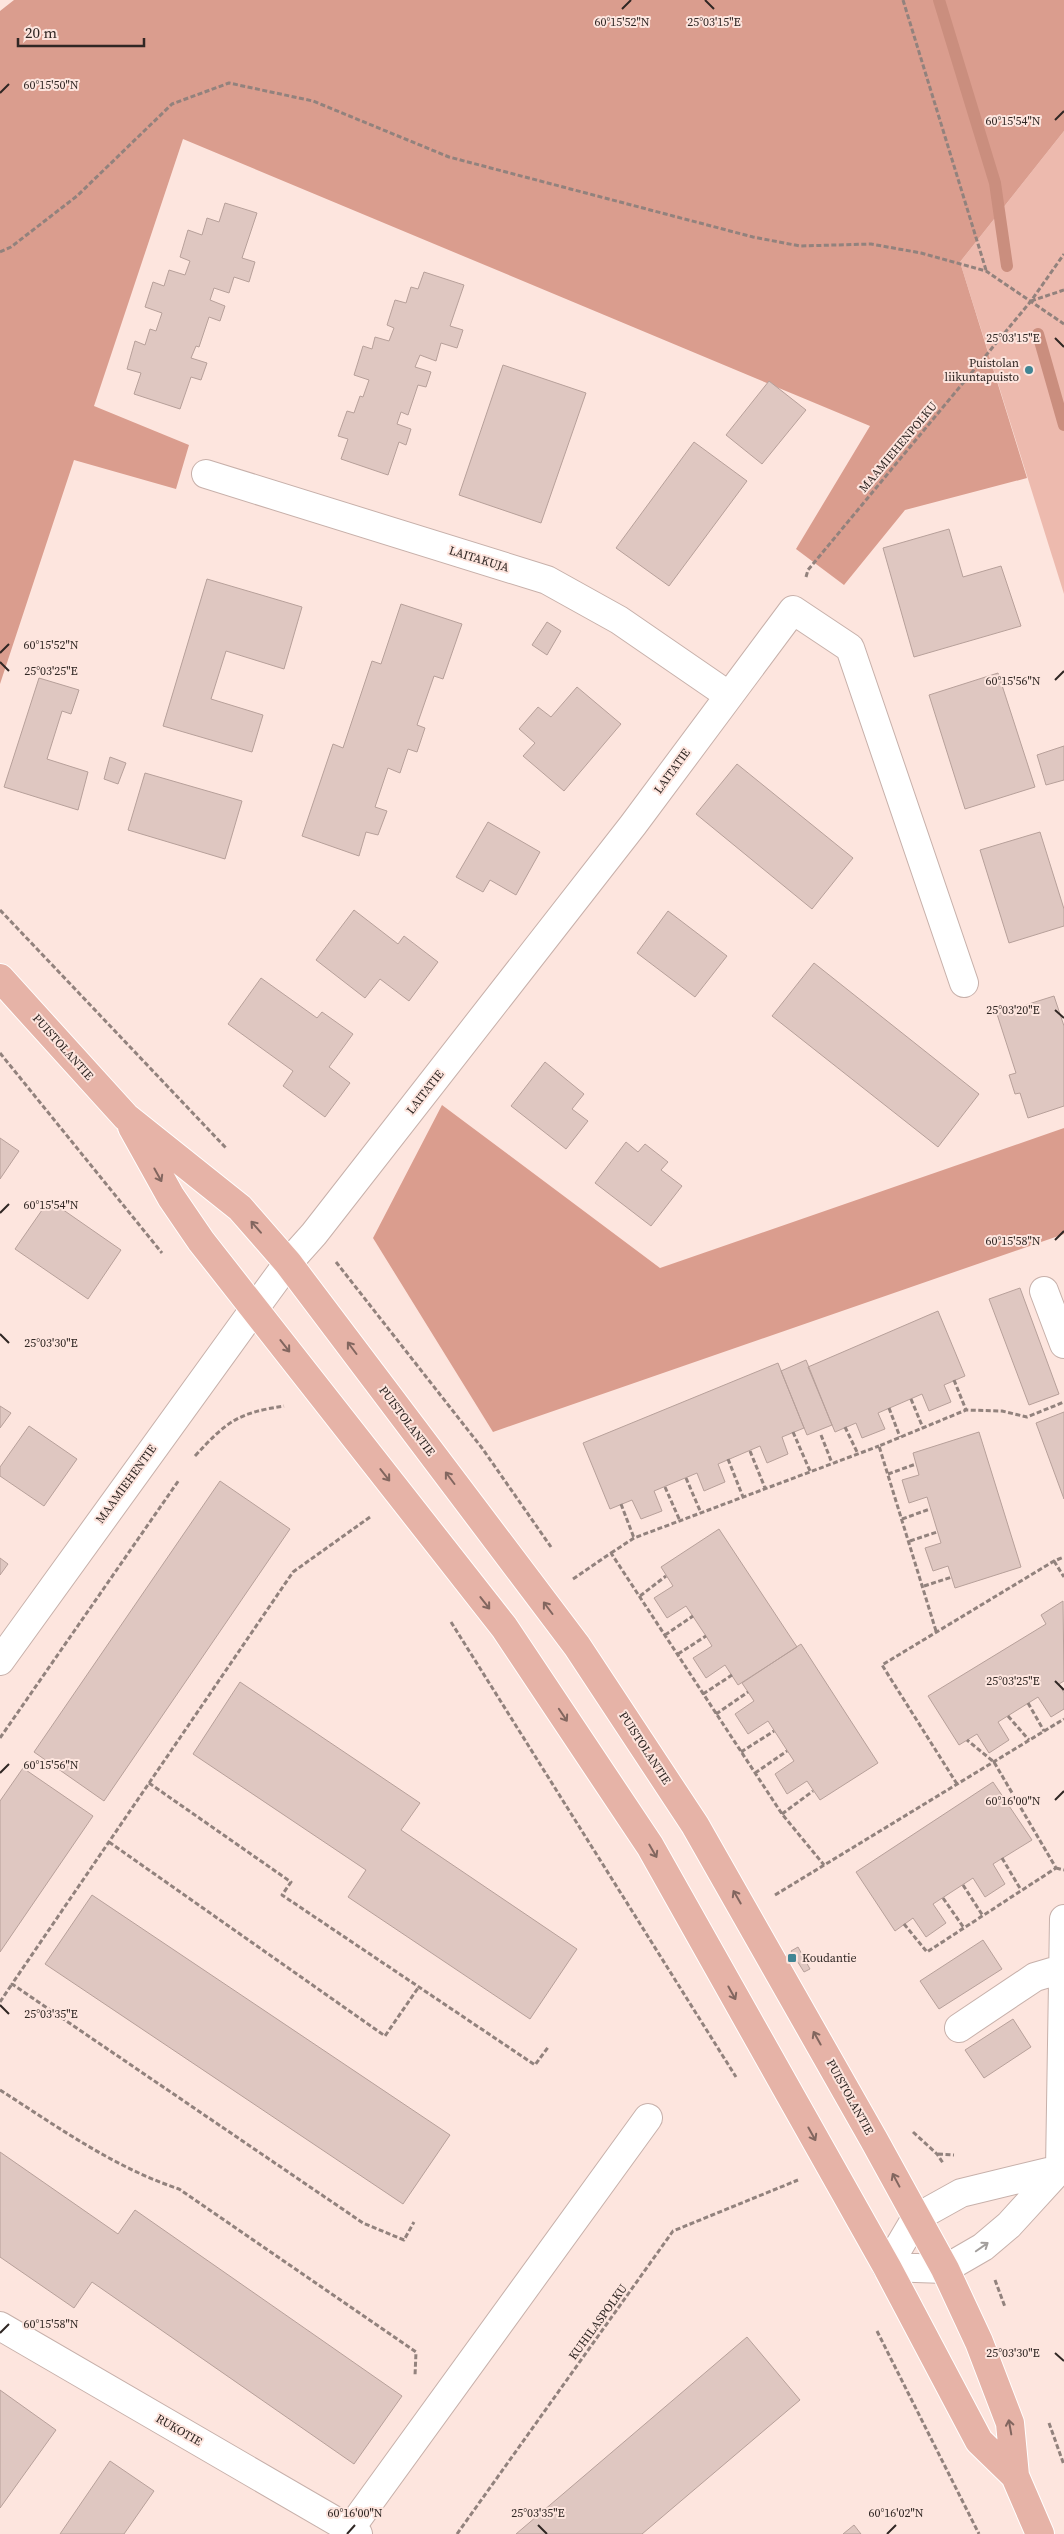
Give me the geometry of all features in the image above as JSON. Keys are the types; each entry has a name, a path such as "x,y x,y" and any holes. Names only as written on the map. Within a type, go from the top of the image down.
{"main road":[{"name":"PUISTOLANTIE","path":"0,978 126,1117 240,1208 288,1263 577,1646 695,1825 945,2269 979,2342 1010,2423 1015,2476 1040,2534"},
{"name":"PUISTOLANTIE","path":"126,1117 171,1198 201,1242 255,1308 504,1627 650,1846 887,2267 979,2442 1015,2476"}],"street":[{"name":"LAITAKUJA","path":"206,474 547,580 619,620 728,695"},
{"name":"LAITATIE","path":"255,1308 288,1263 314,1234 633,825 793,610"},
{"path":"793,610 850,648 964,983"},
{"path":"1044,1291 1064,1344"},
{"name":"MAAMIEHENTIE","path":"0,1661 140,1464 194,1394 255,1308"},
{"path":"1062,2168 961,2194 916,2218 887,2267 945,2269 983,2247 1008,2225 1062,2168 1062,1970 1064,1919"},
{"path":"958,2028 1035,1976 1062,1970"},
{"path":"354,2532 442,2403 648,2118"},
{"name":"RUKOTIE","path":"0,2326 354,2532"}],"path":[{"path":"903,0 986,271"},
{"path":"0,252 11,247 77,196 172,104 229,83 313,101 448,157 754,238 800,246 871,244 921,253 986,271 1064,324"},
{"name":"MAAMIEHENPOLKU","path":"793,610 808,570 1031,301 1064,254"},
{"path":"1031,301 1064,290"},
{"path":"0,1053 167,1259"},
{"path":"954,1380 966,1410"},
{"path":"278,1398 290,1413"},
{"path":"911,1399 923,1428"},
{"path":"573,1579 634,1538 879,1446 966,1410 1002,1411 1027,1418 1064,1402"},
{"path":"194,1458 219,1430 251,1411 284,1406"},
{"path":"889,1408 900,1437"},
{"path":"845,1427 858,1454"},
{"path":"793,1432 810,1471"},
{"path":"821,1436 832,1464"},
{"path":"879,1446 924,1586 936,1632"},
{"path":"750,1450 765,1488"},
{"path":"728,1459 744,1496"},
{"path":"888,1474 916,1464"},
{"path":"0,1738 183,1474"},
{"path":"686,1478 701,1513"},
{"path":"664,1486 680,1521"},
{"path":"621,1504 634,1538"},
{"path":"365,1509 377,1524"},
{"path":"902,1519 930,1509"},
{"path":"0,2002 293,1572 371,1516"},
{"path":"910,1541 937,1532"},
{"path":"611,1553 782,1814 824,1865"},
{"path":"957,1784 882,1665 1054,1561 1064,1557"},
{"path":"1054,1561 1064,1577"},
{"path":"640,1596 666,1576"},
{"path":"924,1586 952,1577"},
{"path":"447,1615 736,2078"},
{"path":"665,1635 693,1616"},
{"path":"678,1654 706,1636"},
{"path":"703,1694 732,1675"},
{"path":"716,1714 748,1692"},
{"path":"1028,1703 1044,1731"},
{"path":"1008,1716 1029,1740"},
{"path":"772,1897 1064,1719"},
{"path":"741,1752 774,1731"},
{"path":"967,1740 994,1762 1056,1868 1064,1870"},
{"path":"755,1773 787,1751"},
{"path":"150,1783 291,1882 282,1895 418,1988 535,2065 548,2046"},
{"path":"782,1814 814,1791"},
{"path":"109,1842 385,2036 418,1988"},
{"path":"1002,1858 1021,1890"},
{"path":"904,1924 927,1952 1056,1868"},
{"path":"963,1885 983,1916"},
{"path":"943,1898 964,1928"},
{"path":"12,1984 363,2223 404,2240 414,2222"},
{"path":"0,2090 108,2159 154,2181 179,2189 416,2352 414,2380 442,2403"},
{"path":"794,2171 804,2188"},
{"name":"KUHILASPOLKU","path":"457,2534 673,2231 800,2179"},
{"path":"874,2325 979,2534"}],"shaded area":[{"path":"14,0 1064,0 1064,131 960,262 1027,478 905,510 844,585 796,549 870,426 183,139 94,406 189,445 176,489 74,460 0,684 0,11"},
{"name":"Puistolan liikuntapuisto","path":"1064,131 1064,594 960,262"},
{"path":"442,1105 660,1268 1064,1128 1064,1234 493,1432 373,1238"}],"building":[{"path":"225,203 257,213 242,258 255,262 249,282 234,277 229,293 214,288 210,300 225,306 220,321 209,317 199,347 196,346 191,358 207,363 201,380 191,377 180,409 134,394 141,373 127,369 135,341 145,345 150,329 156,331 162,313 145,307 153,282 164,286 169,270 185,275 190,261 180,257 188,230 202,235 207,218 219,222"},
{"path":"424,272 464,285 450,326 463,330 457,348 441,343 436,361 420,355 415,367 431,372 426,387 418,385 408,415 401,412 397,424 411,429 406,445 399,442 388,475 341,459 348,439 338,436 347,411 354,413 360,396 363,397 369,380 354,375 363,346 372,349 375,337 389,341 394,328 387,325 395,300 406,303 411,287 418,289"},
{"path":"503,365 586,393 541,523 459,495"},
{"path":"769,381 806,410 762,464 726,435"},
{"path":"694,442 747,481 669,586 616,548"},
{"path":"949,529 963,577 1001,566 1021,626 914,657 883,548"},
{"path":"207,579 302,607 284,669 226,651 211,699 263,715 252,752 163,726"},
{"path":"401,604 462,624 443,679 434,676 417,725 425,728 417,752 408,749 400,773 388,768 375,807 387,811 378,835 366,832 359,856 302,836 333,744 343,748 372,661 381,664"},
{"path":"547,622 561,631 547,655 532,645"},
{"path":"998,673 1035,787 965,809 929,695"},
{"path":"39,678 79,690 71,714 62,711 47,759 88,772 78,810 4,787"},
{"path":"577,687 621,724 564,791 523,756 535,743 519,729 538,707 551,717"},
{"path":"1064,746 1064,780 1046,785 1037,755"},
{"path":"110,757 126,763 118,784 104,779"},
{"path":"737,764 853,858 812,909 696,814"},
{"path":"145,773 242,801 225,859 128,830"},
{"path":"488,822 540,852 516,895 490,880 483,892 456,877"},
{"path":"1040,832 1064,909 1064,926 1009,943 980,850"},
{"path":"354,910 398,944 404,936 438,962 409,1001 380,979 365,998 316,960"},
{"path":"668,911 727,956 695,997 637,953"},
{"path":"814,963 979,1094 938,1147 772,1016"},
{"path":"261,978 317,1018 322,1012 353,1034 329,1067 350,1083 325,1117 283,1086 293,1071 228,1024"},
{"path":"1054,996 1064,1026 1064,1106 1028,1118 1020,1093 1015,1094 1009,1075 1016,1073 997,1014"},
{"path":"545,1062 584,1094 572,1109 588,1121 566,1149 511,1106"},
{"path":"0,1138 19,1151 0,1179"},
{"path":"626,1142 638,1152 645,1144 668,1162 661,1170 682,1186 651,1226 595,1183"},
{"path":"49,1200 121,1250 88,1299 15,1249"},
{"path":"1020,1288 1059,1394 1029,1405 989,1299"},
{"path":"938,1311 965,1376 944,1385 951,1402 929,1411 922,1394 878,1413 885,1429 862,1438 856,1423 835,1432 808,1367"},
{"path":"806,1360 832,1425 807,1435 781,1371"},
{"path":"778,1363 804,1428 782,1437 788,1454 767,1463 760,1446 718,1464 725,1482 704,1491 697,1473 654,1491 662,1511 641,1519 632,1500 610,1509 583,1443"},
{"path":"0,1406 11,1413 0,1428"},
{"path":"1064,1412 1064,1499 1036,1423"},
{"path":"29,1426 77,1459 44,1506 0,1476 0,1467"},
{"path":"979,1432 1021,1567 955,1588 948,1566 933,1571 925,1548 941,1543 927,1497 909,1503 902,1480 919,1475 913,1453"},
{"path":"220,1481 290,1529 104,1801 34,1752"},
{"path":"719,1529 797,1647 738,1685 725,1665 706,1678 693,1658 712,1646 706,1636 686,1606 667,1618 654,1598 673,1586 661,1567"},
{"path":"0,1558 8,1564 0,1575"},
{"path":"1063,1601 1064,1681 1059,1684 1064,1693 1064,1709 1051,1717 1038,1697 998,1722 1009,1740 989,1753 977,1734 959,1745 928,1696 1046,1624 1041,1615"},
{"path":"801,1644 878,1763 820,1800 807,1781 787,1794 775,1774 794,1761 768,1721 748,1734 735,1714 754,1701 742,1683"},
{"path":"240,1682 420,1803 401,1830 577,1949 530,2019 348,1897 366,1870 193,1754"},
{"path":"23,1768 93,1816 0,1952 0,1801"},
{"path":"993,1782 1032,1840 993,1864 1005,1884 985,1897 973,1878 933,1904 946,1923 926,1937 913,1918 895,1931 856,1872"},
{"path":"92,1895 450,2135 403,2204 45,1964"},
{"path":"983,1940 1002,1969 939,2009 920,1981"},
{"path":"798,1947 810,1969 804,1972 791,1951"},
{"path":"1013,2019 1031,2047 984,2078 965,2050"},
{"path":"0,2152 118,2234 135,2210 402,2396 354,2464 92,2282 74,2308 0,2257"},
{"path":"747,2337 800,2400 642,2534 516,2534"},
{"path":"0,2390 56,2430 0,2508"},
{"path":"110,2461 154,2491 124,2534 60,2534"},
{"path":"854,2525 861,2534 843,2534"}],"waterway":[{"path":"939,0 995,183 1007,266"},
{"path":"1038,334 1064,425"}],"place":[{"name":"Puistolan liikuntapuisto","path":"1029,370"},
{"name":"Koudantie","path":"792,1958"}]}
